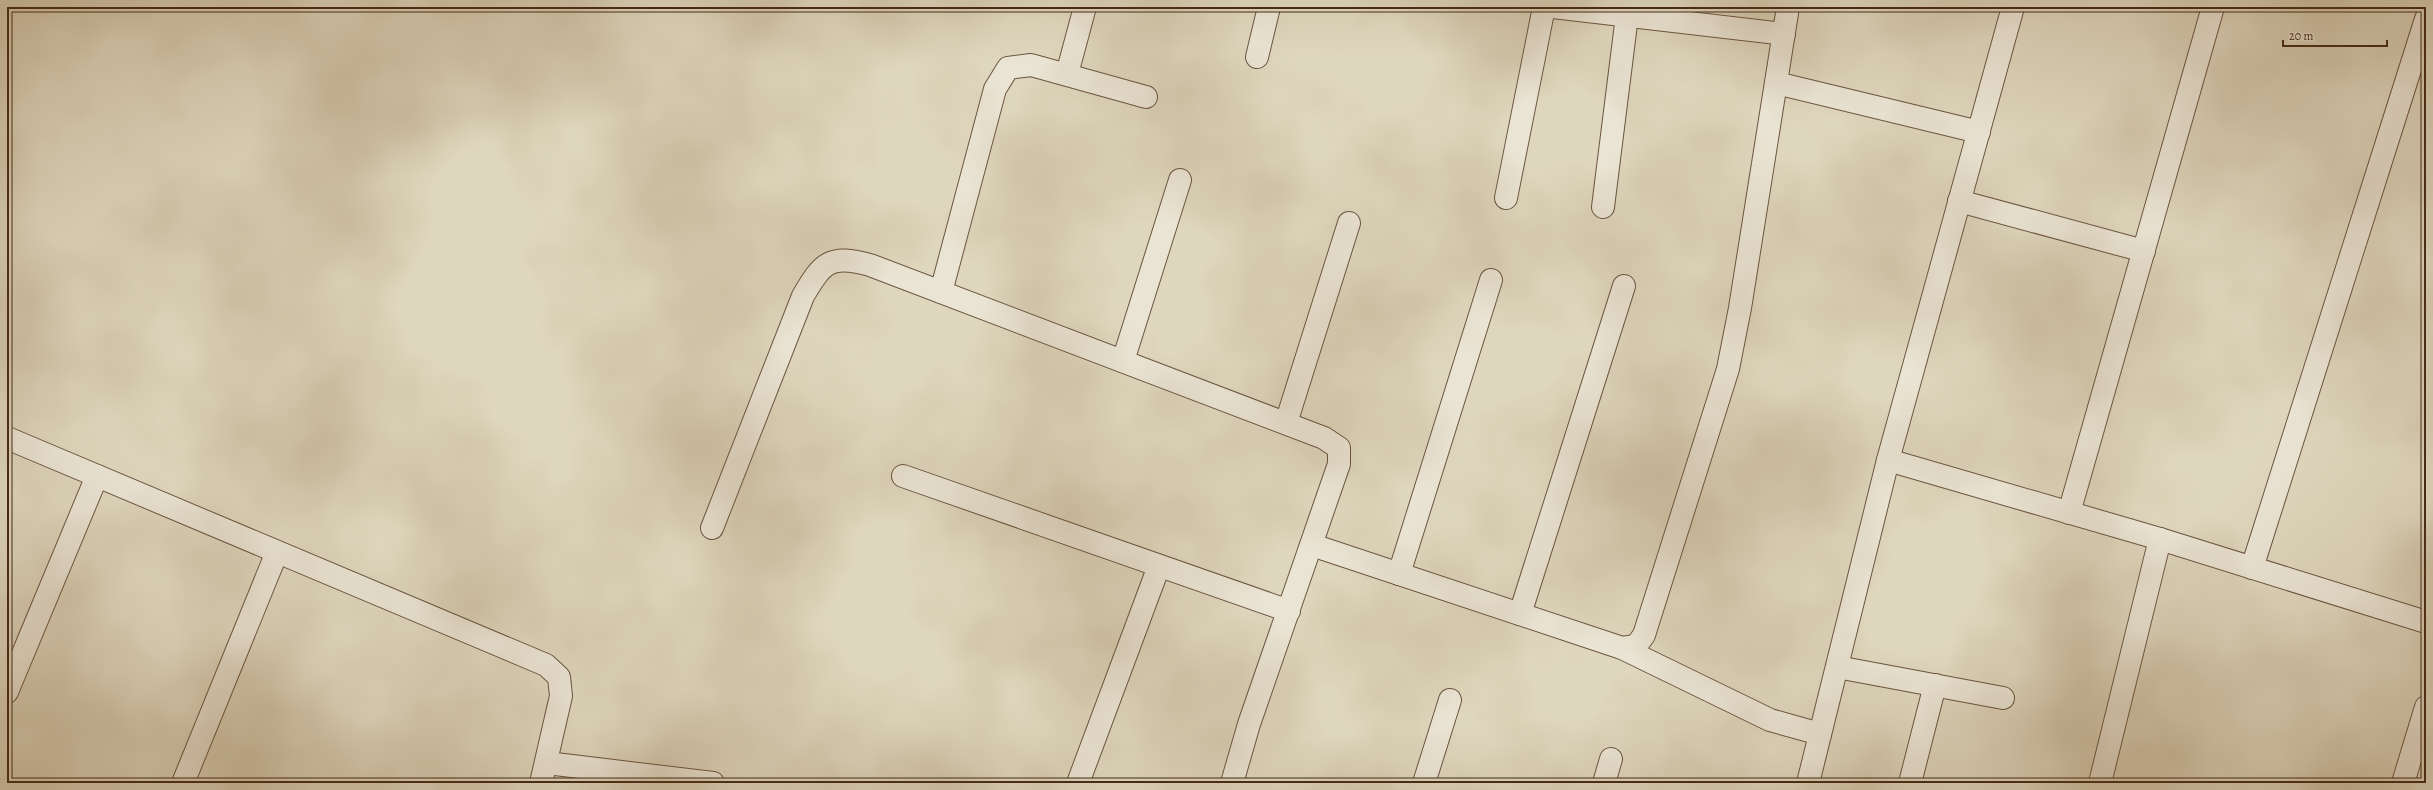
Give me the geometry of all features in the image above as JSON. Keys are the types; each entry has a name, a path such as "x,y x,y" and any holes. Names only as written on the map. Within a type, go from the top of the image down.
{"street":[{"path":"1067,74 1085,7"},
{"path":"1257,57 1269,7"},
{"path":"1506,198 1544,7"},
{"path":"1553,7 1627,16 1650,13 1784,34"},
{"path":"1622,648 1636,646 1644,635 1728,369 1740,308 1788,7"},
{"path":"1808,783 1888,460 2013,7"},
{"path":"2069,513 2213,7"},
{"path":"1603,207 1627,16"},
{"path":"2252,568 2426,19"},
{"path":"941,292 995,89 1008,68 1031,65 1146,97"},
{"path":"1776,83 1979,132"},
{"path":"1123,362 1180,180"},
{"path":"1959,201 2144,251"},
{"path":"1286,423 1349,223"},
{"path":"712,528 803,296 817,273 832,261 848,259 870,265 1324,438 1339,448 1339,464 1249,724 1232,783"},
{"path":"1399,574 1491,280"},
{"path":"1520,614 1624,286"},
{"path":"7,438 546,665 559,677 561,696 544,773 713,783"},
{"path":"1888,460 2160,539 2426,622"},
{"path":"7,692 97,476"},
{"path":"903,476 1289,611"},
{"path":"2100,783 2160,539"},
{"path":"1312,545 1622,648 1770,720 1820,734"},
{"path":"182,783 277,552"},
{"path":"1078,783 1159,566"},
{"path":"1837,667 2003,698"},
{"path":"1910,783 1935,685"},
{"path":"1424,783 1450,700"},
{"path":"2403,783 2426,707"},
{"path":"1604,783 1611,759"}]}
